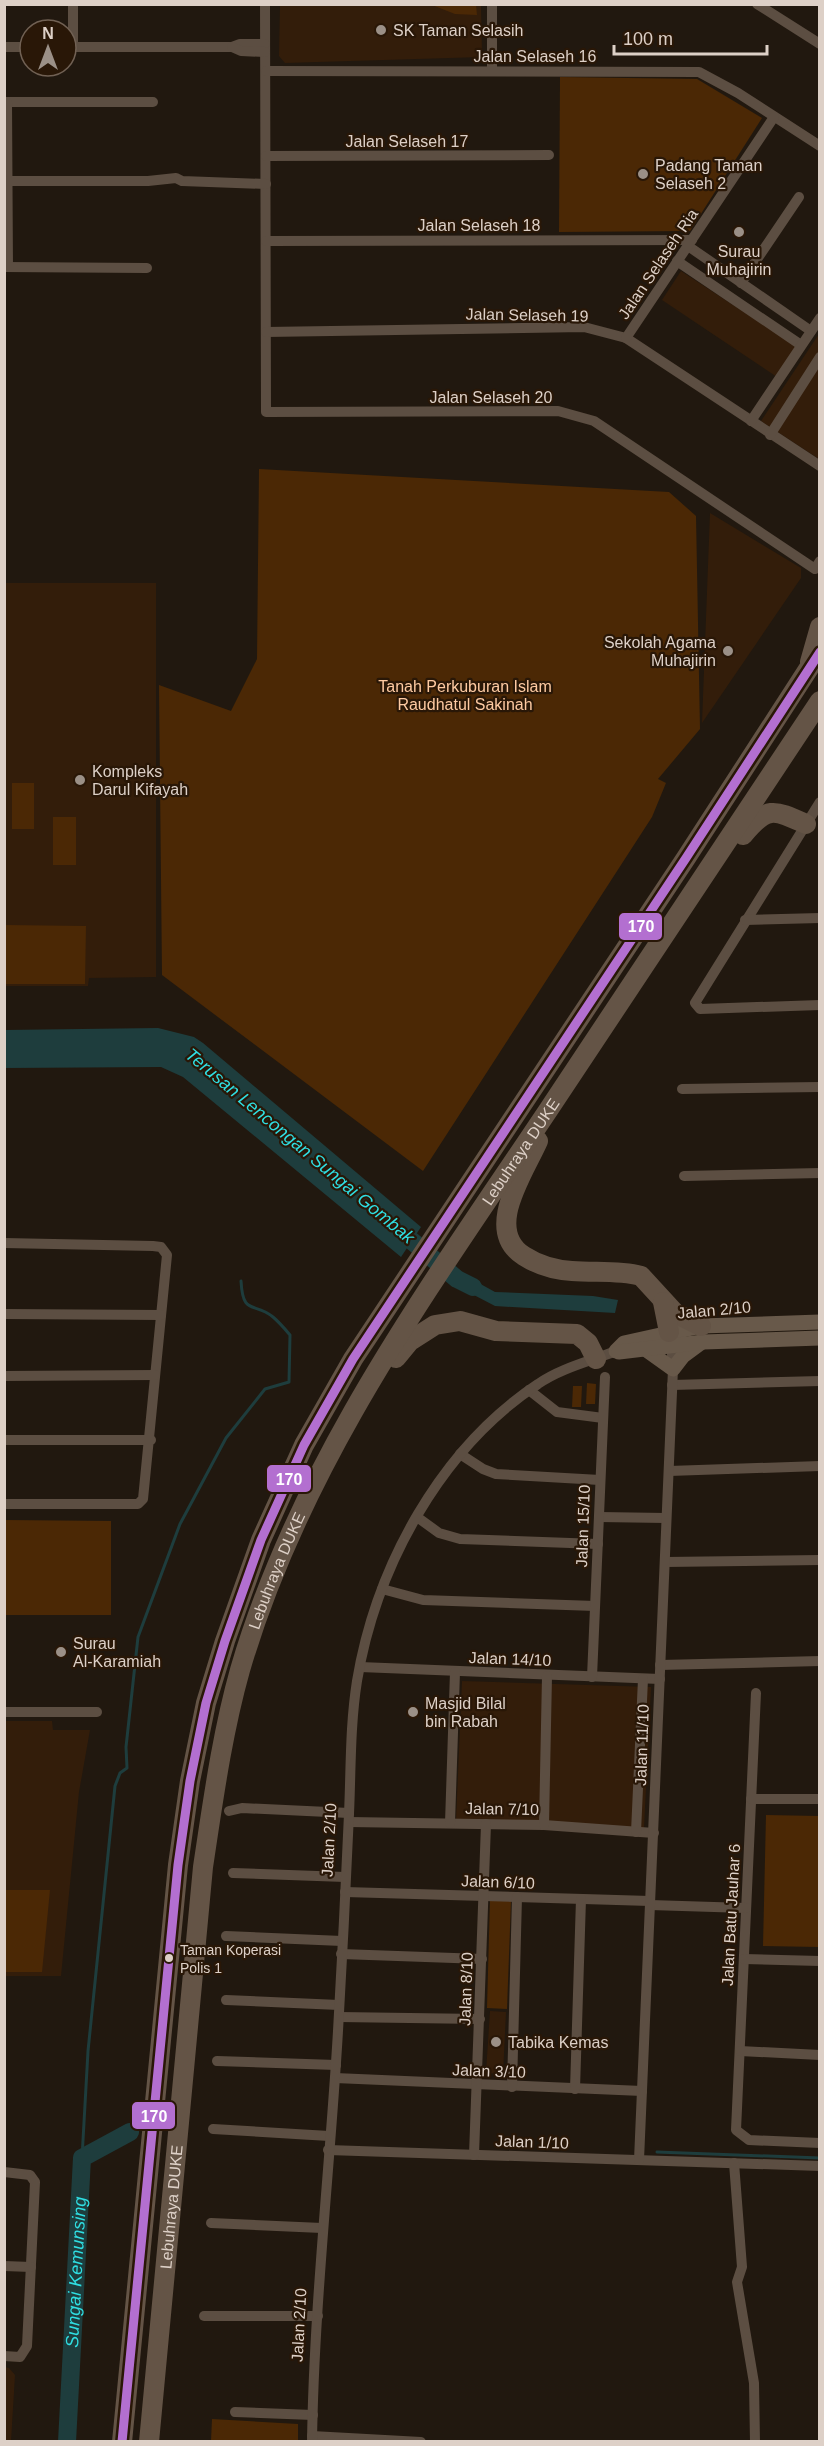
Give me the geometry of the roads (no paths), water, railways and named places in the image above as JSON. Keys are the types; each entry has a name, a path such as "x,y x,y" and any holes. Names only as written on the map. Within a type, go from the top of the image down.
{"highway":[{"name":"Lebuhraya DUKE","path":"122,2442 177,1865 190,1781 206,1703 261,1540 304,1445 353,1359 686,858 814,658 819,627"},
{"name":"Lebuhraya DUKE","path":"149,2442 203,1867 215,1786 238,1678 257,1620 285,1548 326,1458 424,1295 819,701"},
{"path":"687,902 758,817 768,812 780,812 813,827"},
{"path":"560,1092 508,1209 505,1233 507,1239 519,1252 550,1267 640,1276 648,1281 663,1302 702,1334"},
{"path":"663,1302 670,1338"},
{"path":"354,1412 410,1341 435,1325 460,1321 496,1331 526,1334 570,1332 583,1336 600,1368"}],"street":[{"path":"265,4 266,332"},
{"path":"492,4 492,71"},
{"path":"757,4 819,44"},
{"path":"78,47 232,47 240,44 266,48"},
{"name":"Jalan Selaseh 16","path":"266,71 699,72 819,146"},
{"path":"147,268 6,267 6,102 153,102"},
{"name":"Jalan Selaseh Ria","path":"626,338 774,117"},
{"name":"Jalan Selaseh 17","path":"266,156 549,155"},
{"path":"6,181 148,181 156,185 176,185 182,181 266,184"},
{"path":"741,284 799,197"},
{"name":"Jalan Selaseh 18","path":"266,241 690,243"},
{"path":"690,243 741,284 811,331"},
{"path":"677,261 801,345"},
{"path":"751,421 819,318"},
{"name":"Jalan Selaseh 19","path":"266,332 584,327 626,338 819,466"},
{"name":"Jalan Selaseh 20","path":"266,332 266,412 558,411 594,421 817,565"},
{"path":"770,435 819,357"},
{"path":"819,802 813,827 745,920 695,1003 700,1009 819,1005"},
{"path":"745,920 819,918"},
{"path":"682,1089 819,1088"},
{"path":"684,1176 819,1173"},
{"path":"4,1242 153,1246 161,1247 167,1255 151,1440 143,1498 138,1504 4,1504"},
{"path":"4,1314 161,1315"},
{"name":"Jalan 2/10","path":"312,2439 322,2228 339,2017 352,1731 360,1667 382,1589 417,1517 460,1454 489,1423 541,1382 600,1368 624,1343 819,1322"},
{"path":"673,1377 683,1356 702,1334"},
{"name":"Jalan 2/10","path":"702,1334 819,1338"},
{"name":"Jalan 2/10","path":"616,1351 645,1349 670,1338"},
{"name":"Jalan 11/10","path":"639,2160 673,1377 670,1338"},
{"path":"645,1349 673,1377 819,1381"},
{"name":"Jalan 15/10","path":"592,1677 603,1419 600,1368"},
{"path":"4,1376 155,1375"},
{"path":"529,1390 556,1412 603,1419"},
{"path":"4,1440 151,1440"},
{"path":"460,1454 483,1469 496,1474 600,1480"},
{"path":"669,1471 819,1466"},
{"path":"417,1517 439,1533 460,1539 598,1544"},
{"path":"599,1517 666,1518"},
{"path":"665,1562 819,1560"},
{"path":"382,1589 423,1600 595,1606"},
{"path":"660,1665 819,1661"},
{"name":"Jalan 14/10","path":"360,1667 660,1679"},
{"path":"450,1823 455,1672"},
{"path":"544,1825 547,1676"},
{"path":"636,1832 643,1679"},
{"name":"Jalan Batu Jauhar 6","path":"756,1693 736,2130 749,2140 819,2143"},
{"path":"4,1712 97,1712"},
{"path":"751,1799 819,1799"},
{"name":"Jalan 7/10","path":"229,1811 242,1808 349,1818 544,1825 654,1833"},
{"name":"Jalan 8/10","path":"474,2155 486,1824"},
{"path":"233,1874 345,1878"},
{"name":"Jalan 6/10","path":"345,1892 581,1899 746,1908"},
{"path":"512,2087 517,1897"},
{"path":"575,2089 581,1899"},
{"path":"226,1936 342,1941"},
{"path":"341,1954 482,1959"},
{"path":"744,1959 819,1961"},
{"path":"226,2000 339,2005"},
{"path":"339,2017 480,2019"},
{"path":"740,2051 819,2055"},
{"path":"217,2061 336,2065"},
{"name":"Jalan 3/10","path":"335,2078 477,2086 642,2091"},
{"path":"213,2129 329,2136"},
{"name":"Jalan 1/10","path":"328,2150 819,2166"},
{"path":"734,2163 742,2266 737,2282 754,2383 755,2442"},
{"path":"4,2172 30,2175 35,2182 27,2346 20,2357 4,2356"},
{"path":"211,2223 322,2228"},
{"path":"4,2266 31,2267"},
{"path":"204,2316 318,2316"},
{"path":"235,2412 313,2415"},
{"path":"312,2439 421,2442"}],"water":[{"path":"158,1028 194,1037 203,1043 421,1227 401,1257 183,1077 161,1067 5,1068 5,1030"},
{"path":"457,1271 495,1292 593,1296 618,1300 615,1313 495,1306 449,1282"}],"waterway":[{"name":"Terusan Lencongan Sungai Gombak","path":"393,1225 457,1279 473,1287"},
{"path":"82,2158 88,2051 115,1786 120,1773 127,1768 126,1747 138,1637 180,1524 226,1438 265,1389 289,1382 290,1335 273,1317 247,1304 244,1300 241,1281"},
{"name":"Sungai Kemunsing","path":"67,2442 82,2158 130,2132"},
{"name":"Sungai Kemunsing","path":"657,2152 820,2158"}],"place":[{"name":"SK Taman Selasih","path":"381,30"},
{"name":"Padang Taman Selaseh 2","path":"643,174"},
{"name":"Surau Muhajirin","path":"739,232"},
{"name":"Sekolah Agama Muhajirin","path":"728,651"},
{"name":"Kompleks Darul Kifayah","path":"80,780"},
{"name":"Surau Al-Karamiah","path":"61,1652"},
{"name":"Masjid Bilal bin Rabah","path":"413,1712"},
{"name":"Taman Koperasi Polis 1","path":"169,1958"},
{"name":"Tabika Kemas","path":"496,2042"}],"park label":[{"name":"Tanah Perkuburan Islam Raudhatul Sakinah","path":"465,695"}]}
